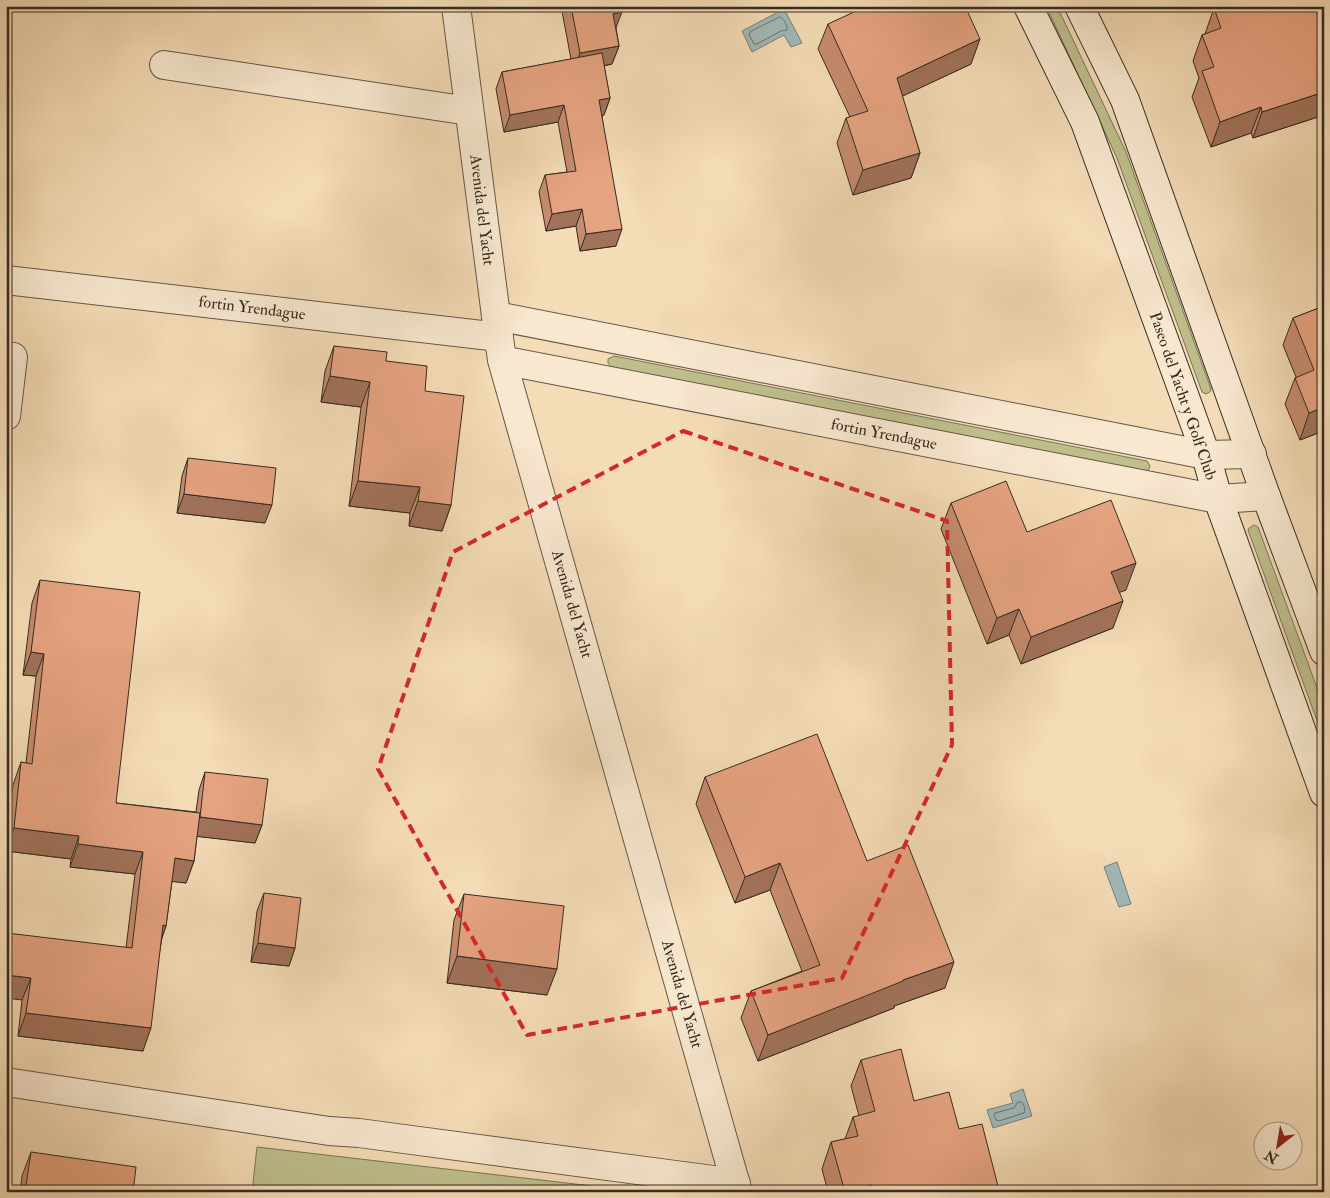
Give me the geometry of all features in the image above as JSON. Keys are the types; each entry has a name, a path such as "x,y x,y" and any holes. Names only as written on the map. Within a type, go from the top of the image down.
{"street":[{"name":"Avenida del Yacht","path":"456,6 499,338 737,1187"},
{"name":"Paseo del Yacht y Golf Club","path":"1028,6 1085,122 1206,455 1218,499 1324,792"},
{"path":"1079,6 1124,100 1266,496 1324,651"},
{"path":"164,65 469,112"},
{"name":"fortin Yrendague","path":"6,280 499,338 1206,455 1252,454"},
{"name":"fortin Yrendague","path":"499,338 1218,499 1266,496"},
{"path":"6,416 13,357"},
{"path":"6,1082 329,1131 359,1133 737,1187"}],"highlighted area":[{"path":"683,431 947,521 952,745 842,978 527,1035 378,769 453,552"}],"green space":[{"path":"1046,6 1057,6 1126,152 1211,389 1206,394 1202,392 1117,158"},
{"path":"614,356 1147,461 1150,466 1145,472 611,367 608,359"},
{"path":"1254,525 1258,527 1324,707 1324,740 1248,530"},
{"path":"257,1147 644,1192 252,1192"}],"water":[{"path":"784,9 802,43 791,47 784,35 752,52 742,31"},
{"path":"1117,862 1131,904 1119,907 1104,867"},
{"path":"1023,1089 1032,1116 993,1128 987,1110 1013,1103 1010,1094"}],"building":[{"path":"571,6 621,6 622,12 613,14 619,46 580,53"},
{"path":"867,6 965,6 980,39 897,78 920,153 863,170 846,118 868,111 828,24"},
{"path":"1219,6 1315,6 1324,30 1324,92 1262,112 1261,107 1220,122 1202,71 1214,67 1202,35 1221,28 1214,8"},
{"path":"602,53 610,98 599,100 622,229 586,234 582,209 552,214 545,175 576,171 564,105 510,115 502,72"},
{"path":"1324,306 1324,407 1309,413 1295,378 1314,370 1293,318"},
{"path":"334,346 387,352 386,361 427,366 425,391 464,396 451,505 418,501 420,487 358,481 370,382 330,376"},
{"path":"188,458 276,468 272,505 184,494"},
{"path":"1006,481 1027,532 1111,500 1136,563 1111,572 1123,601 1031,637 1019,609 997,618 951,503"},
{"path":"40,580 140,592 116,803 200,813 194,861 175,858 166,926 163,925 151,1028 26,1013 31,978 6,975 7,933 132,948 143,852 78,844 79,836 14,828 21,762 32,764 44,654 31,652"},
{"path":"817,734 867,861 908,845 954,962 903,980 768,1035 751,991 820,965 780,863 745,877 705,777"},
{"path":"205,772 268,779 262,825 200,817"},
{"path":"264,893 301,898 295,948 258,943"},
{"path":"464,894 564,906 557,969 457,956"},
{"path":"901,1049 914,1101 949,1092 959,1129 982,1124 999,1190 994,1192 874,1192 872,1185 845,1192 831,1142 858,1136 853,1117 875,1111 861,1060"},
{"path":"31,1152 136,1167 133,1192 25,1192"}]}
